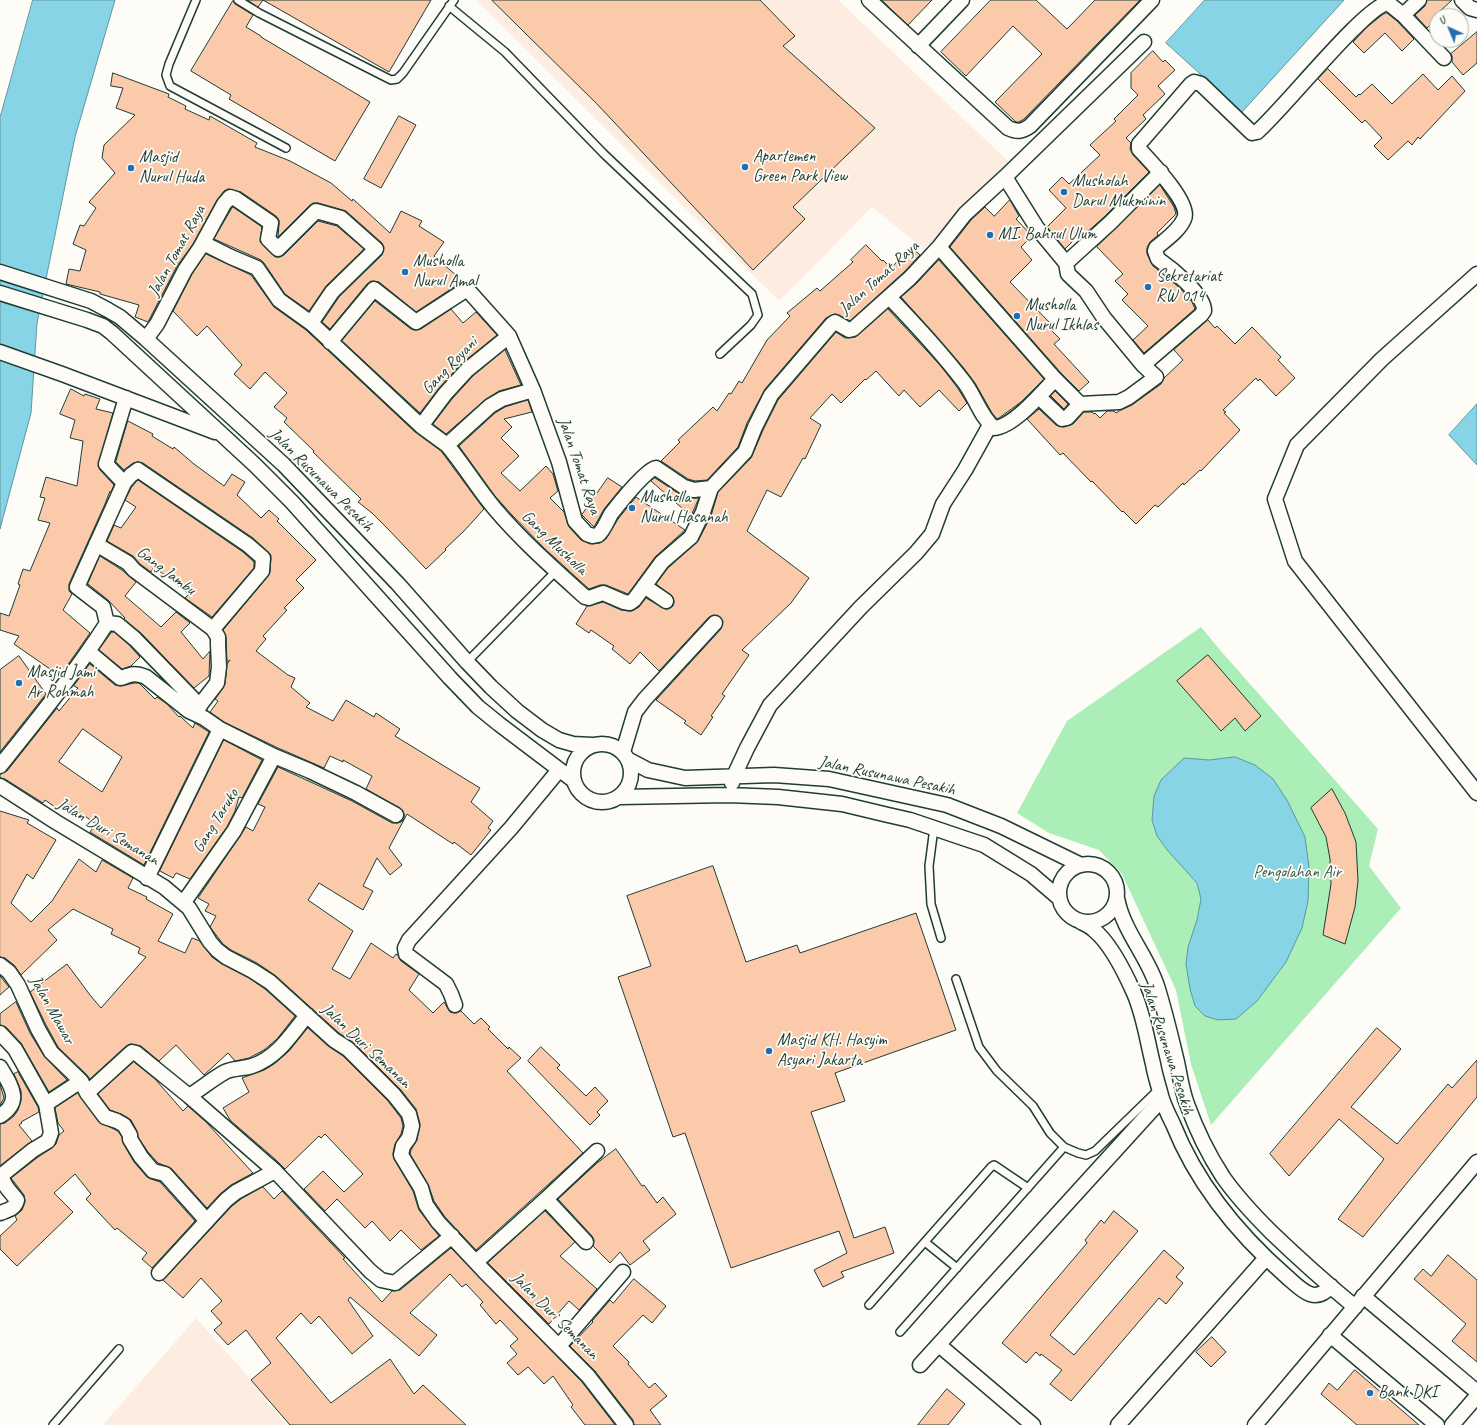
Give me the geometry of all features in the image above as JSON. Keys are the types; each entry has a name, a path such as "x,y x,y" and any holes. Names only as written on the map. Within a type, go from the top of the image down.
{"street":[{"path":"869,0 1008,128 1016,132 1023,131 1030,126 1152,0"},
{"path":"918,46 962,0"},
{"path":"1404,15 1419,0"},
{"path":"1462,0 1470,8 1477,10"},
{"path":"1143,365 1204,311 1203,304 1191,287 1158,259 1156,248 1179,226 1185,219 1186,214 1185,209 1161,172 1139,149 1139,144 1191,84 1194,82 1201,84 1252,133 1257,132 1360,22 1380,5 1388,2 1404,15 1444,58"},
{"name":"Jalan Tomat Raya","path":"330,342 374,290 416,322 467,289 509,336 533,390 559,462 575,521 587,534 593,536 598,535 611,514 645,473 653,468 656,468 684,487 694,490 711,488 745,452 755,427 771,395 832,324 835,322 849,330 853,329 889,297 940,248 965,214 1144,42"},
{"path":"1066,263 1110,223 1161,172"},
{"path":"1005,177 1037,228 1066,263 1068,274 1086,291 1104,318 1143,365 1156,377 1129,397 1119,402 1080,404 1067,418 1062,419 1039,397"},
{"name":"Jalan Tomat Raya","path":"146,339 157,324 185,270 203,242 224,204 230,197 236,199 271,223 268,240 278,249 316,211 341,218 376,249 332,292 311,323"},
{"name":"Gang Musholla","path":"203,242 231,257 258,268 279,300 311,323 421,426 447,445 464,466 479,490 514,530 556,571 587,598 603,593 630,603 662,562 691,537 703,512 711,488"},
{"path":"940,248 1055,379 1080,404"},
{"name":"Jalan Rusunawa Pesakih","path":"0,272 91,301 120,317 284,465 398,584 491,687 542,730 559,740 573,744 592,745"},
{"path":"1477,274 1382,359 1298,445 1275,499 1295,561 1477,793"},
{"path":"0,293 74,315 103,326 112,333 292,502 445,672 473,701 499,724 573,780"},
{"path":"889,297 923,333 965,383 990,425 994,428 1003,426 1019,414 1039,397 1055,379"},
{"name":"Gang Royani","path":"421,426 445,394 467,370 509,336"},
{"path":"0,352 222,435"},
{"path":"447,445 490,406 502,399 533,390"},
{"path":"124,483 106,464 126,398"},
{"path":"729,795 734,776 770,705 861,607 916,553 932,534 943,504 965,470 990,425"},
{"path":"108,623 103,607 77,587 124,483 138,470 248,545 263,558 262,571 213,629 218,637 219,667 217,683 197,710"},
{"name":"Gang Jambu","path":"96,544 128,563 134,570 213,629"},
{"path":"644,586 666,601"},
{"path":"0,766 89,652 108,623"},
{"path":"108,623 117,624 134,639 204,718 220,729 274,756 356,793 396,815"},
{"path":"626,756 635,712 645,699 715,623"},
{"path":"89,652 120,678 131,674 138,674 197,710"},
{"path":"147,878 220,729"},
{"path":"600,743 608,744 616,747 626,756 631,771 631,778 625,792 612,801 596,802 588,799 576,788 573,780 572,769 576,758 584,749 592,745 600,743"},
{"name":"Gang Taruko","path":"184,902 234,831 274,756"},
{"name":"Jalan Rusunawa Pesakih","path":"626,756 648,770 685,778 774,775 829,779 947,805 1001,826 1081,865"},
{"path":"455,1005 446,984 406,954 405,948 409,940 511,828 559,770"},
{"name":"Jalan Duri Semanan","path":"0,786 147,878 164,887 184,902 190,908 210,942 217,950 226,957 270,982 334,1040 348,1049 379,1079 409,1114 412,1126 408,1138 403,1146 401,1155 421,1188 426,1205 438,1222 588,1376 626,1425"},
{"path":"620,796 729,795 778,797 842,804 910,820 984,845 1031,874 1059,898"},
{"path":"1081,865 1096,865 1108,872 1116,884 1117,898 1114,907 1100,920 1081,922 1075,919 1064,911 1059,898 1060,886 1066,874 1070,870 1081,865"},
{"name":"Jalan Rusunawa Pesakih","path":"1117,898 1124,923 1156,984 1165,1014 1186,1102 1196,1128 1223,1178 1248,1208 1284,1244 1331,1286 1359,1301 1477,1392"},
{"name":"Jalan Rusunawa Pesakih","path":"1081,922 1093,929 1102,937 1115,956 1134,994 1146,1032 1161,1093 1182,1146 1208,1191 1232,1223 1266,1258 1296,1285 1308,1294 1314,1296 1321,1294 1331,1286"},
{"name":"Jalan Mawar","path":"0,965 9,972 18,985 35,1023 51,1052 84,1087 106,1117 124,1125 130,1135 130,1139 137,1148 141,1157 153,1171 165,1174 207,1221"},
{"path":"189,1096 226,1071 262,1062 285,1044 307,1015"},
{"path":"0,1032 15,1049 46,1104 52,1133 48,1141 33,1150 2,1174 1,1177 3,1182 17,1200 16,1205 11,1209 0,1213"},
{"path":"46,1104 84,1087 132,1052 136,1053 189,1096 275,1171 370,1271 381,1280 395,1283 452,1236"},
{"path":"0,1068 12,1088 13,1100 11,1107 0,1116"},
{"path":"920,1365 1161,1093"},
{"path":"476,1262 597,1151"},
{"path":"1255,1425 1477,1162"},
{"path":"159,1273 226,1200 236,1192 275,1171"},
{"path":"546,1199 586,1242"},
{"path":"1118,1425 1266,1258"},
{"path":"559,1346 623,1272"},
{"path":"1330,1335 1437,1425"},
{"path":"939,1344 1033,1425"},
{"path":"1452,1425 1477,1396"}],"lane":[{"path":"196,0 169,64 166,74 170,86 286,148"},
{"path":"238,0 391,80 396,79 403,73 452,3 505,52 604,154 752,294 758,315 751,325 720,354"},
{"path":"467,662 556,571"},
{"path":"934,828 929,866 931,904 941,938"},
{"path":"956,980 980,1047 997,1071 1033,1106 1050,1133 1064,1147 1086,1155 1094,1151 1161,1093"},
{"path":"900,1332 1064,1147"},
{"path":"869,1305 994,1165 1028,1188"},
{"path":"925,1242 957,1268"},
{"path":"53,1425 119,1349"}],"shaded area":[{"path":"476,0 838,0 1012,165 924,249 872,207 779,301"},
{"path":"196,1318 240,1367 286,1425 103,1425"}],"green space":[{"name":"Pengolahan Air","path":"1201,627 1378,829 1369,866 1401,908 1211,1125 1191,1064 1176,990 1122,874 1099,850 1049,833 1017,813 1067,721"}],"water":[{"path":"33,0 115,0 75,137 37,323 31,413 0,529 0,118"},
{"path":"1205,0 1344,0 1242,112 1166,43"},
{"path":"1477,404 1477,465 1449,435"},
{"path":"1235,757 1255,765 1273,779 1287,800 1305,837 1309,867 1308,901 1302,928 1286,962 1257,1001 1236,1019 1218,1020 1205,1016 1195,1006 1190,989 1186,964 1188,947 1197,920 1201,899 1197,883 1168,851 1157,836 1152,820 1154,796 1161,780 1184,758 1209,760"}],"building":[{"path":"248,0 263,0 258,7"},
{"path":"263,0 431,0 389,72"},
{"name":"Apartemen Green Park View","path":"492,0 760,0 795,36 783,46 875,128 793,207 805,219 753,270 597,104"},
{"path":"882,0 932,0 908,25"},
{"path":"991,0 1036,0 1067,29 1095,0 1140,0 1024,119 1016,122 995,102 1042,54 1013,26 966,76 941,52"},
{"path":"1427,0 1452,0 1443,8 1429,8 1429,26 1427,28 1415,15 1425,6"},
{"path":"233,1 235,4 253,15 246,27 370,102 335,161 229,99 231,95 191,71"},
{"path":"1387,13 1414,39 1402,51 1385,33 1364,53 1353,42 1367,27 1382,15"},
{"path":"1477,32 1477,63 1463,75 1452,62 1451,54 1458,48 1469,48 1469,39"},
{"path":"1153,51 1163,62 1165,60 1175,70 1158,86 1165,94 1143,115 1146,119 1126,138 1131,143 1130,149 1133,155 1149,172 1104,217 1085,234 1082,232 1065,249 1047,227 1066,208 1049,190 1062,177 1069,184 1100,155 1090,145 1116,121 1114,119 1138,95 1131,88 1131,73"},
{"path":"1328,69 1356,97 1372,84 1392,104 1423,74 1438,90 1452,76 1465,91 1420,139 1418,137 1412,145 1408,141 1388,160 1374,146 1382,138 1365,120 1362,123 1318,79"},
{"path":"113,73 169,94 168,97 186,106 185,109 209,120 210,116 257,143 255,147 290,161 331,183 352,201 353,199 390,233 401,211 422,221 419,226 444,242 434,256 457,276 455,279 460,283 416,312 379,282 371,281 330,329 322,322 339,297 382,255 384,247 382,243 346,211 318,203 313,203 310,205 278,237 279,220 276,216 241,192 228,189 224,191 217,200 193,244 177,266 148,322 135,317 139,305 100,294 100,292 66,284 69,269 80,271 86,250 73,244 80,225 84,226 96,208 89,202 115,173 102,158 104,145 135,115 116,108 123,88 111,86"},
{"path":"399,116 416,125 381,188 364,179"},
{"path":"1160,185 1174,207 1176,214 1150,242 1147,248 1147,254 1153,266 1180,288 1192,302 1195,309 1144,353 1133,340 1148,326 1122,300 1128,294 1115,281 1123,274 1097,247"},
{"path":"1010,200 1019,216 1016,219 1032,236 1021,247 1032,260 1010,282 1054,327 1051,330 1060,339 1054,344 1089,382 1079,391 1061,373 950,247 971,220 985,207 994,216"},
{"path":"233,207 262,227 260,242 275,257 284,255 318,221 337,226 364,249 326,286 309,311 285,294 261,260 214,239"},
{"path":"866,245 891,268 911,247 920,255 904,272 850,321 835,314 826,318 765,389 747,423 738,447 707,480 695,481 688,479 661,461 680,442 678,440 713,407 717,411 729,393 731,394 739,381 742,383 767,340 790,316 787,313 817,288 820,291 853,262 851,260"},
{"path":"206,254 251,275 274,307 306,330 415,432 441,451 484,509 426,569 372,513 358,502 361,499 284,422 287,418 274,407 287,393 265,372 250,389 234,374 242,365 207,326 197,336 173,311 192,274"},
{"path":"939,260 1044,379 1021,402 997,419 975,383 962,366 901,297"},
{"path":"375,301 411,329 421,329 451,309 463,323 476,312 497,335 461,364 439,388 420,413 342,341"},
{"path":"888,309 940,365 967,403 959,411 939,390 920,407 904,390 899,396 876,371 866,380 865,379 841,403 832,394 810,418 821,425 805,459 803,458 781,497 767,490 747,531 809,578 791,603 742,650 749,655 722,694 725,696 711,716 713,717 701,735 684,723 686,721 656,700 721,629 723,621 720,617 713,615 709,617 659,671 640,652 630,664 612,649 614,646 591,630 589,633 576,624 587,606 603,602 621,610 629,611 639,607 646,598 665,609 669,609 673,606 673,597 656,584 668,568 698,541 711,516 718,492 751,458 778,400 836,332 845,338 855,337"},
{"path":"1208,320 1215,328 1217,326 1235,344 1252,327 1281,357 1278,360 1295,378 1276,396 1260,379 1258,381 1256,378 1223,410 1240,430 1201,471 1200,470 1184,485 1183,483 1158,507 1155,505 1136,524 1123,511 1122,512 1092,481 1091,482 1063,453 1060,455 1027,419 1039,409 1056,425 1064,427 1073,424 1084,412 1095,413 1100,418 1107,411 1114,411 1116,413 1132,405 1161,384 1164,378 1183,360 1174,350"},
{"path":"505,350 521,385 499,391 486,399 446,434 433,424 452,399 473,376"},
{"path":"71,389 84,396 85,394 100,399 96,409 113,413 98,466 114,485 69,584 69,591 72,594 63,610 90,633 60,676 14,644 19,636 0,630 0,613 9,616 20,585 18,584 23,569 30,571 50,523 38,520 45,498 40,497 46,477 77,486 83,441 70,438 75,420 60,414"},
{"path":"1055,391 1068,404 1064,409 1051,396"},
{"path":"528,400 532,412 504,419 512,427 501,438 519,456 501,473 520,491 546,466 553,474 558,491 550,498 564,512 569,527 581,540 590,544 600,543 606,539 618,519 636,497 685,530 655,557 628,594 606,585 600,585 589,589 544,548 512,515 495,496 459,446 495,413 505,407"},
{"path":"128,421 153,434 152,436 173,449 174,447 224,486 232,474 245,482 237,495 261,518 269,510 279,519 277,521 316,560 296,580 304,588 284,608 287,610 263,636 266,639 256,651 288,675 295,678 291,687 310,703 306,707 333,721 346,700 374,717 376,713 400,729 395,736 480,788 471,802 493,821 488,828 491,830 471,855 454,842 453,844 407,814 389,848 402,865 390,875 377,858 363,886 373,891 363,910 319,883 308,900 353,931 332,969 350,979 371,943 393,958 396,954 398,955 401,961 419,974 409,990 433,1013 444,1002 450,1012 454,1013 461,1011 474,1024 481,1018 490,1027 488,1029 508,1049 509,1047 521,1058 507,1071 583,1153 476,1250 445,1217 434,1201 428,1184 410,1154 417,1140 420,1124 416,1109 401,1090 354,1043 339,1033 276,976 257,963 231,950 223,944 210,927 216,916 205,911 209,904 198,898 246,827 253,831 265,807 258,804 278,767 352,801 392,823 401,822 404,819 404,814 400,808 366,789 372,776 343,760 343,762 330,756 324,768 224,722 210,712 218,701 215,699 225,684 227,664 230,660 227,662 226,637 223,630 268,576 270,572 271,555 253,538 143,463 133,463 124,470 116,462"},
{"path":"608,478 622,487 604,509 594,527 582,515"},
{"path":"655,478 681,495 699,498 691,516 651,481"},
{"path":"138,480 243,552 254,562 254,568 212,617 185,598 189,594 154,567 151,572 140,564 133,556 107,541 114,525 121,528 136,507 125,500 131,488"},
{"path":"100,556 122,570 136,582 125,596 161,627 176,612 190,623 181,632 203,659 210,651 209,676 194,688 141,633 124,619 125,618 108,600 88,584"},
{"path":"112,632 114,632 129,645 140,657 131,666 122,669 99,650"},
{"path":"1208,655 1261,716 1245,731 1235,718 1221,731 1177,681"},
{"name":"Masjid Jami Ar Rohmah","path":"19,656 46,694 0,752 0,670"},
{"path":"90,664 115,685 121,686 139,683 155,699 157,697 167,704 179,717 180,716 193,728 195,723 209,732 144,865 90,832 96,824 65,802 59,810 45,800 43,803 5,779 0,778 0,774 7,771 57,708 59,711 78,688 74,686","holes":["83,729 122,757 102,792 59,762"]},
{"path":"224,740 262,760 242,798 239,797 235,811 227,827 190,879 176,873 173,878 160,871"},
{"path":"1332,789 1345,813 1356,842 1358,881 1355,907 1345,944 1323,935 1331,884 1330,859 1326,837 1311,808"},
{"path":"0,811 29,820 27,823 56,840 33,879 27,874 11,903 31,922 52,901 79,859 96,872 102,860 133,878 128,888 147,897 146,899 173,914 158,941 185,953 192,938 200,941 212,957 265,989 295,1016 277,1039 264,1050 249,1058 235,1061 228,1053 204,1075 176,1045 159,1061 141,1046 130,1044 90,1079 58,1047 30,992 67,964 101,1008 146,957 138,953 140,948 111,934 113,929 73,909 48,930 57,940 21,975 14,965 5,958 0,957"},
{"name":"Masjid KH. Hasyim Asyari Jakarta","path":"713,866 746,962 797,945 800,953 916,913 956,1030 835,1073 845,1101 811,1112 854,1238 885,1227 894,1253 841,1272 844,1277 823,1287 814,1270 847,1253 839,1231 731,1268 685,1133 673,1137 618,977 651,966 627,896"},
{"path":"0,976 9,987 0,995"},
{"path":"16,1002 30,1033 44,1056 67,1080 49,1092 21,1043 6,1027 0,1025 0,1014"},
{"path":"308,1028 328,1046 343,1056 388,1101 401,1118 403,1126 401,1134 395,1144 393,1153 394,1159 413,1191 419,1210 439,1236 421,1250 401,1230 390,1241 372,1221 365,1228 337,1199 325,1211 304,1189 323,1171 344,1192 363,1174 325,1134 321,1138 319,1136 285,1169 230,1120 223,1108 249,1092 242,1078 264,1070 274,1064 289,1051"},
{"path":"1377,1028 1401,1049 1351,1107 1397,1144 1448,1084 1452,1088 1477,1060 1477,1097 1363,1237 1338,1219 1384,1159 1339,1119 1289,1176 1270,1154"},
{"path":"541,1047 560,1065 557,1068 586,1096 595,1087 608,1101 597,1112 600,1115 590,1125 528,1061"},
{"path":"134,1062 155,1079 183,1111 188,1106 206,1122 253,1173 231,1185 207,1208 171,1168 158,1163 148,1152 138,1137 137,1131 131,1120 110,1110 98,1094"},
{"path":"18,1072 38,1107 39,1112 21,1122 22,1123 19,1125 32,1141 0,1166 0,1124 5,1123 14,1116 21,1101 21,1091 14,1074"},
{"path":"0,1084 4,1098 0,1105"},
{"path":"78,1093 99,1122 118,1131 134,1162 147,1177 160,1182 195,1221 152,1268 142,1259 147,1253 117,1228 115,1230 86,1199 91,1194 75,1174 54,1193 73,1212 17,1266 0,1249 0,1236 17,1220 15,1216 22,1210 25,1202 24,1195 11,1178 56,1144 59,1135 64,1131 58,1123 55,1108"},
{"path":"616,1149 642,1186 644,1185 657,1203 663,1197 676,1214 643,1241 650,1250 630,1265 620,1252 610,1263 593,1246 594,1240 592,1236 558,1199 596,1164"},
{"path":"263,1187 274,1199 282,1191 345,1258 343,1259 382,1302 392,1291 400,1290 451,1248 582,1382 615,1425 585,1425 571,1407 573,1405 553,1376 544,1384 528,1367 518,1375 507,1363 517,1354 510,1346 518,1339 500,1320 496,1324 480,1305 483,1302 466,1284 462,1287 450,1274 410,1313 437,1335 419,1356 350,1297 348,1300 373,1336 352,1354 319,1316 311,1324 301,1313 276,1338 331,1403 390,1359 414,1394 423,1385 466,1425 290,1425 251,1380 271,1363 246,1330 228,1345 214,1330 222,1323 211,1311 222,1301 201,1278 183,1298 163,1280 232,1206 241,1199"},
{"path":"545,1211 575,1242 560,1256 597,1289 579,1310 569,1301 549,1324 488,1263"},
{"path":"1114,1211 1138,1231 1050,1335 1074,1355 1164,1250 1184,1268 1176,1277 1183,1283 1166,1304 1159,1298 1071,1401 1050,1384 1062,1370 1041,1354 1040,1356 1036,1352 1026,1363 1002,1343 1087,1243 1085,1240 1101,1220 1104,1223"},
{"path":"1448,1255 1477,1280 1477,1362 1452,1341 1466,1324 1414,1279 1423,1269 1431,1276"},
{"path":"634,1279 666,1306 652,1323 643,1315 613,1346 629,1362 628,1364 649,1388 655,1383 667,1396 650,1410 661,1425 634,1425 633,1420 595,1371 570,1346 593,1322 592,1321 610,1300 613,1303"},
{"path":"1212,1337 1226,1352 1211,1367 1196,1352"},
{"path":"1355,1370 1419,1425 1357,1425 1321,1394 1329,1383 1337,1390"},
{"path":"947,1389 965,1404 948,1425 918,1425"}],"place":[{"name":"Apartemen Green Park View","path":"745,167"},
{"name":"Masjid Nurul Huda","path":"131,168"},
{"name":"Musholah Darul Mukminin","path":"1064,192"},
{"name":"MI. Bahrul Ulum","path":"990,235"},
{"name":"Musholla Nurul Amal","path":"405,272"},
{"name":"Sekretariat RW 014","path":"1148,287"},
{"name":"Musholla Nurul Ikhlas","path":"1017,316"},
{"name":"Musholla Nurul Hasanah","path":"632,508"},
{"name":"Masjid Jami Ar Rohmah","path":"19,683"},
{"name":"Masjid KH. Hasyim Asyari Jakarta","path":"769,1051"},
{"name":"Bank DKI","path":"1370,1393"}]}
